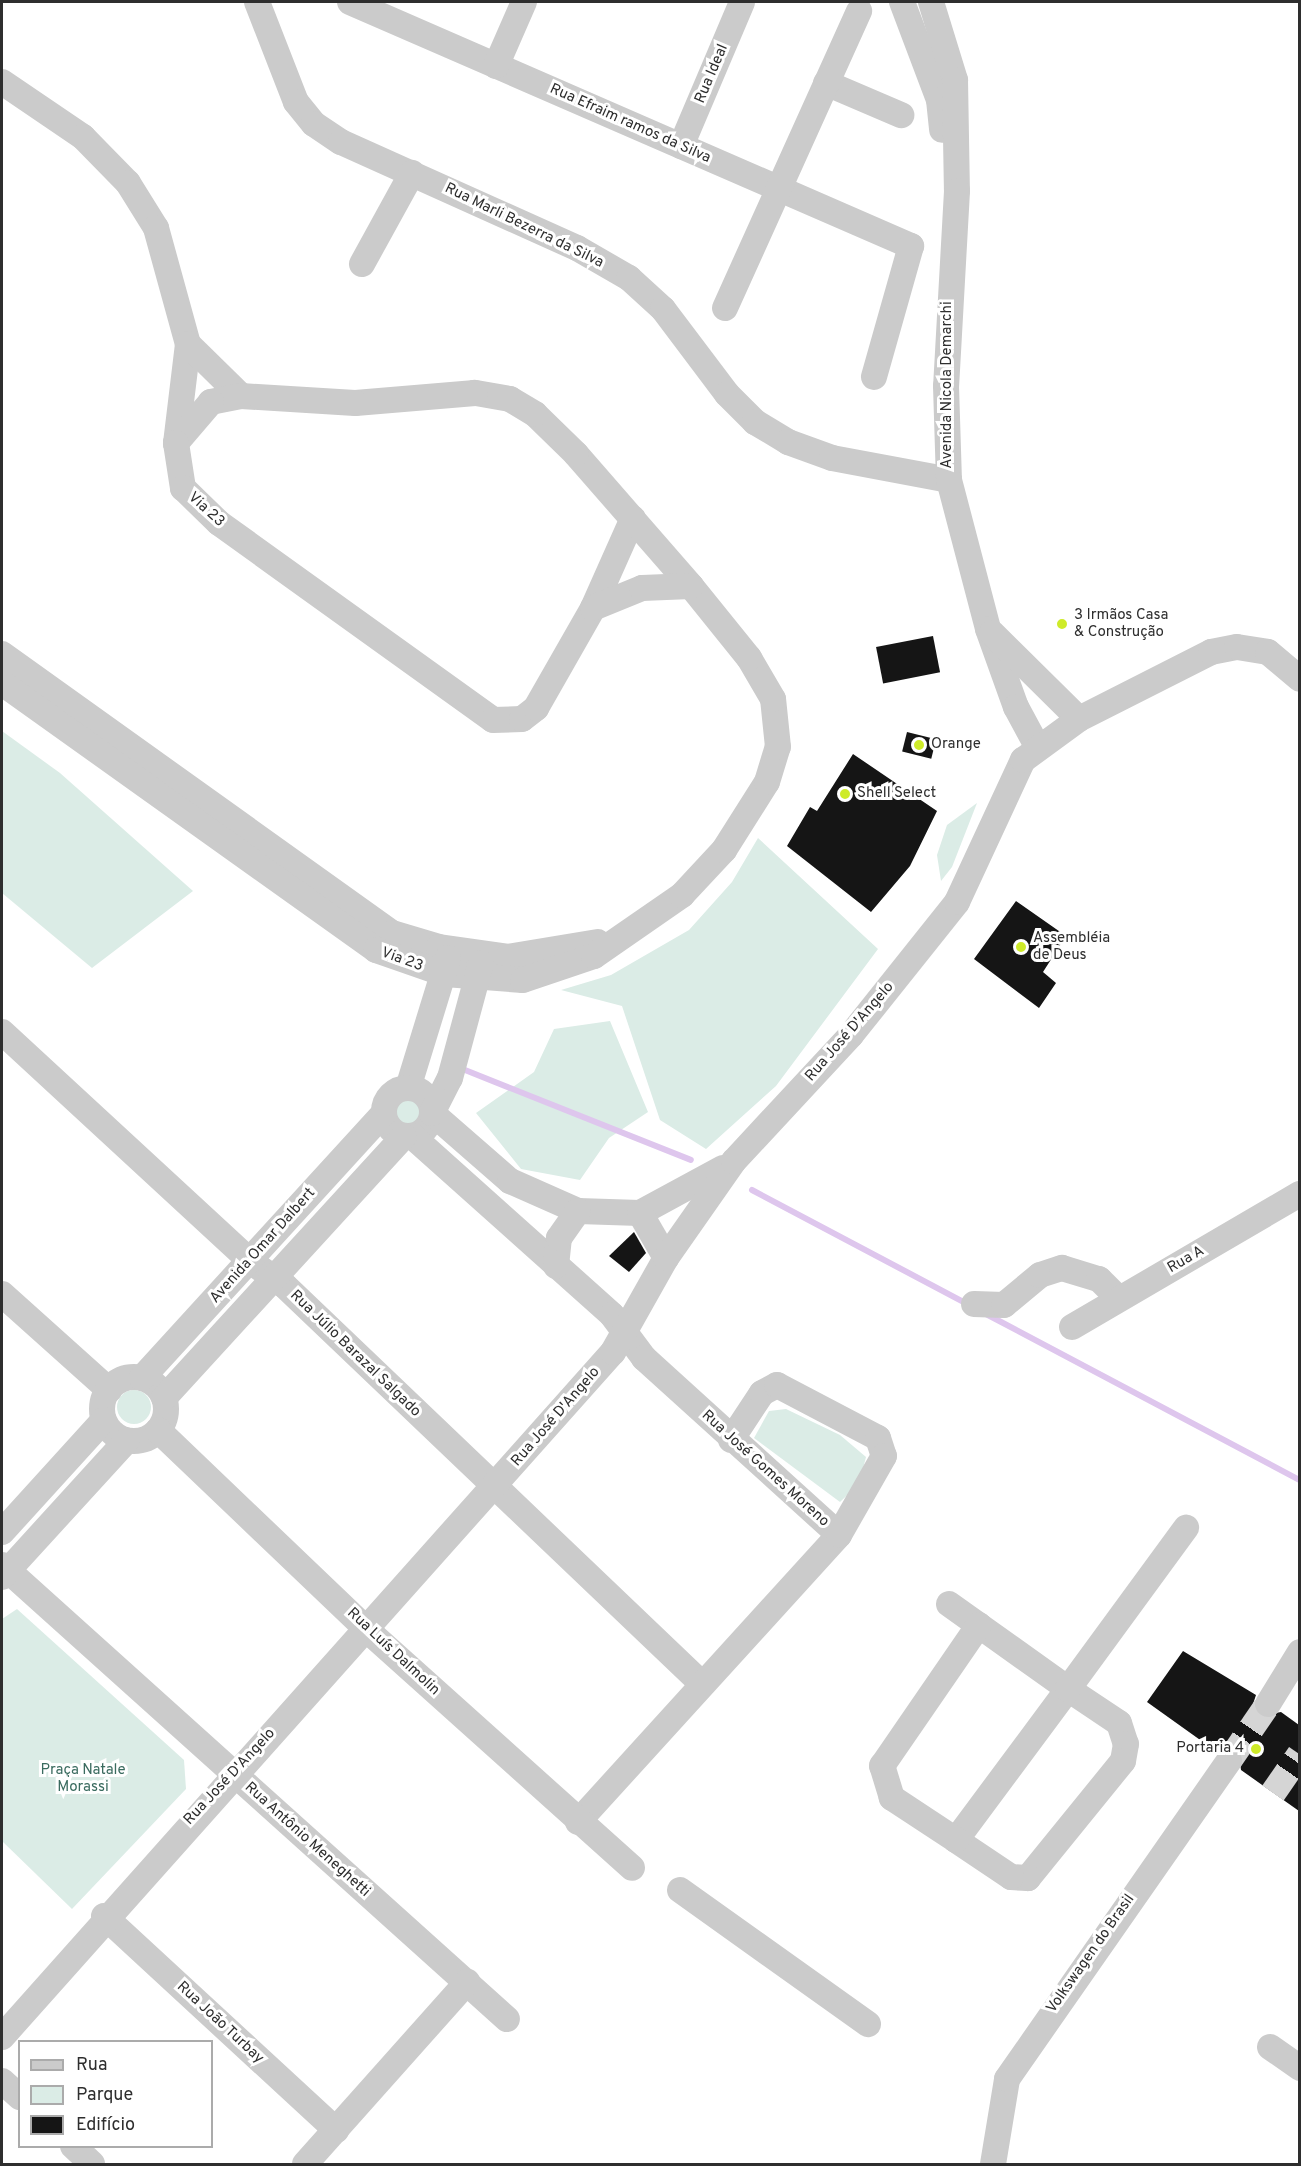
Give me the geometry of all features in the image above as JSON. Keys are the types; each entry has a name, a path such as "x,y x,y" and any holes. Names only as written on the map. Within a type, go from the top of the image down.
{"street":[{"name":"Rua Marli Bezerra da Silva","path":"257,2 296,102 314,124 412,173 577,248 629,278 663,309 728,394 755,422 789,442 832,458 949,480"},
{"name":"Rua Efraim ramos da Silva","path":"350,2 681,146 777,191 911,246 874,377"},
{"path":"496,66 524,2"},
{"name":"Rua Ideal","path":"681,146 742,2"},
{"name":"Avenida Nicola Demarchi","path":"902,2 939,100 953,244"},
{"name":"Avenida Nicola Demarchi","path":"931,2 955,80 953,244 946,375 949,480 988,629 1016,707 1037,746"},
{"path":"725,308 859,11"},
{"path":"2,82 83,137 128,183 156,228 188,344 176,444"},
{"path":"826,83 901,115"},
{"path":"362,264 412,173"},
{"path":"188,344 241,396"},
{"name":"Via 23","path":"2,645 7,668 344,904 447,962 523,980 565,970 624,934 682,895 724,850 767,782 778,747 773,699 749,658 633,518 535,414 510,399 476,393 355,403 241,396 211,402 176,444 176,470 183,488 212,517 493,720 522,719 536,708 593,608 633,518"},
{"path":"593,608 642,588 691,586"},
{"path":"988,629 1080,719"},
{"path":"1037,746 1080,719 1211,652 1237,647 1268,652 1299,679"},
{"name":"Rua José D'Angelo","path":"2,2037 104,1916 233,1773 368,1630 494,1490 613,1352 666,1258 734,1161 851,1035 957,902 1010,776 1037,746"},
{"path":"447,962 408,1088 388,1099 384,1113 390,1128 408,1136 426,1128 450,1078 480,968"},
{"name":"Rua Júlio Barazal Salgado","path":"2,1032 250,1261 274,1279 494,1490 702,1684"},
{"path":"408,1088 422,1093 432,1113 510,1180 578,1211 640,1213 734,1161"},
{"name":"Avenida Omar Dalbert","path":"142,1378 384,1113"},
{"name":"Avenida Omar Dalbert","path":"164,1398 408,1136"},
{"name":"Rua José Gomes Moreno","path":"408,1136 556,1266 731,1440 839,1535 578,1822"},
{"name":"Rua A","path":"1072,1327 1299,1194"},
{"path":"556,1266 559,1239 578,1211"},
{"path":"640,1213 666,1258"},
{"path":"974,1304 1004,1305 1040,1275 1062,1268 1099,1279 1119,1299"},
{"path":"2,1294 110,1390"},
{"path":"2,1532 104,1420 110,1390 124,1379 142,1378 164,1398 165,1415 158,1430 144,1440 127,1440 104,1420"},
{"path":"731,1440 762,1393 777,1385 878,1438 884,1456 839,1535"},
{"name":"Rua Luís Dalmolin","path":"158,1430 368,1630 578,1822 632,1868"},
{"path":"4,1571 127,1440"},
{"path":"956,1840 1186,1528"},
{"name":"Rua Antônio Meneghetti","path":"4,1571 507,2019"},
{"path":"949,1604 979,1625 1068,1689 1119,1723 1126,1744 1123,1761 1028,1878 1011,1877 892,1798 882,1766 979,1625"},
{"path":"1268,1704 1298,1659"},
{"name":"Volkswagen do Brasil","path":"993,2164 1007,2079 1229,1761"},
{"path":"680,1890 868,2024"},
{"name":"Rua João Turbay","path":"104,1916 336,2130"},
{"path":"305,2164 467,1982"},
{"path":"1270,2047 1299,2068"},
{"path":"2,2081 18,2095"},
{"path":"75,2148 92,2164"}],"green space":[{"path":"2,731 60,773 193,891 92,968 2,893"},
{"path":"977,803 952,867 941,881 937,855 947,825"},
{"path":"758,838 878,949 776,1086 706,1149 660,1120 622,1006 561,990 611,975 689,930 732,882"},
{"path":"610,1021 648,1112 609,1138 580,1180 521,1169 476,1113 534,1072 554,1029"},
{"path":"407,1095 419,1100 424,1112 419,1124 407,1129 395,1124 390,1112 395,1100"},
{"path":"134,1390 146,1395 151,1407 146,1419 134,1424 122,1419 117,1407 122,1395"},
{"path":"786,1409 840,1435 866,1457 859,1484 840,1502 754,1438 769,1411"},
{"name":"Praça Natale Morassi","path":"17,1609 184,1760 186,1789 72,1909 2,1841 2,1619"}],"building":[{"path":"933,636 940,672 883,683 876,647"},
{"name":"Orange","path":"907,732 936,739 931,759 902,751"},
{"path":"853,754 937,811 910,866 871,912 787,846 810,807 817,811"},
{"name":"Assembléia de Deus","path":"1016,901 1066,936 1043,972 1056,983 1039,1008 974,959"},
{"path":"634,1232 646,1253 629,1272 609,1256"},
{"name":"Portaria 4","path":"1183,1651 1256,1695 1253,1704 1260,1716 1281,1712 1299,1725 1299,1811 1241,1770 1238,1749 1230,1746 1217,1752 1147,1702"}],"waterway":[{"path":"465,1070 691,1160"},
{"path":"752,1190 969,1305"},
{"path":"986,1314 1300,1480"}],"tunnel":[{"path":"1229,1761 1268,1704"},
{"path":"1273,1793 1300,1754"}],"place":[{"name":"3 Irmãos Casa & Construção","path":"1062,624"},
{"name":"Orange","path":"919,745"},
{"name":"Shell Select","path":"845,794"},
{"name":"Assembléia de Deus","path":"1021,947"},
{"name":"Portaria 4","path":"1256,1749"}]}
